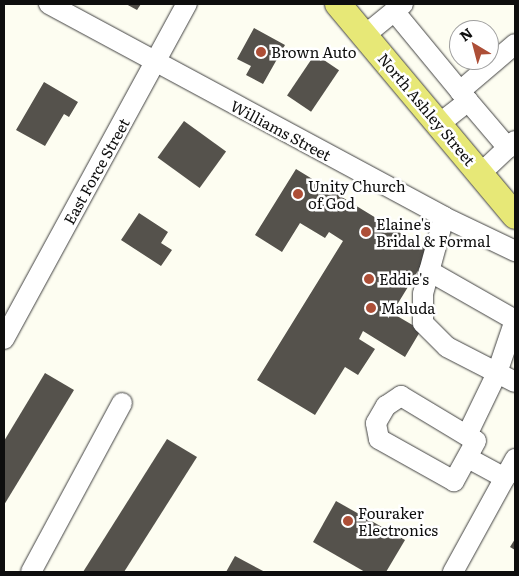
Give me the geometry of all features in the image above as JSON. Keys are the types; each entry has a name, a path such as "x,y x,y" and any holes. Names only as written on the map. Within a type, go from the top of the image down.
{"main road":[{"name":"North Ashley Street","path":"338,4 515,216"}],"street":[{"name":"Williams Street","path":"49,4 444,217 515,251"},
{"name":"East Force Street","path":"4,339 187,4"},
{"path":"365,35 398,7 464,96 512,144 480,174"},
{"path":"439,124 515,44"},
{"path":"444,217 422,294 423,323 447,347 506,378"},
{"path":"429,271 515,320 506,378 467,435"},
{"path":"401,396 476,441 468,458 454,481 379,439 376,423 386,406 401,396"},
{"path":"31,572 122,403"},
{"path":"468,458 505,478"},
{"path":"453,572 515,459"}],"building":[{"path":"126,4 141,4 137,10"},
{"name":"Brown Auto","path":"254,28 285,45 263,84 246,75 251,66 237,59"},
{"path":"315,54 339,70 311,112 287,95"},
{"path":"44,82 78,102 69,117 64,114 45,146 16,130"},
{"path":"184,121 226,152 200,188 158,157"},
{"path":"296,169 430,251 392,313 421,330 405,357 363,331 359,339 375,349 358,375 345,367 315,415 257,380 343,241 329,232 325,238 300,223 282,252 255,235"},
{"path":"139,213 168,232 161,243 172,250 161,266 121,240"},
{"path":"45,373 74,390 4,505 4,441"},
{"path":"167,439 197,457 124,572 83,572"},
{"name":"Fouraker Electronics","path":"336,501 405,540 386,572 365,572 313,542"},
{"path":"515,539 515,550 510,547"},
{"path":"235,556 265,572 226,572"}],"place":[{"name":"Brown Auto","path":"261,52"},
{"name":"Unity Church of God","path":"298,194"},
{"name":"Elaine's Bridal & Formal","path":"366,232"},
{"name":"Eddie's","path":"369,279"},
{"name":"Maluda","path":"371,308"},
{"name":"Fouraker Electronics","path":"348,521"}]}
